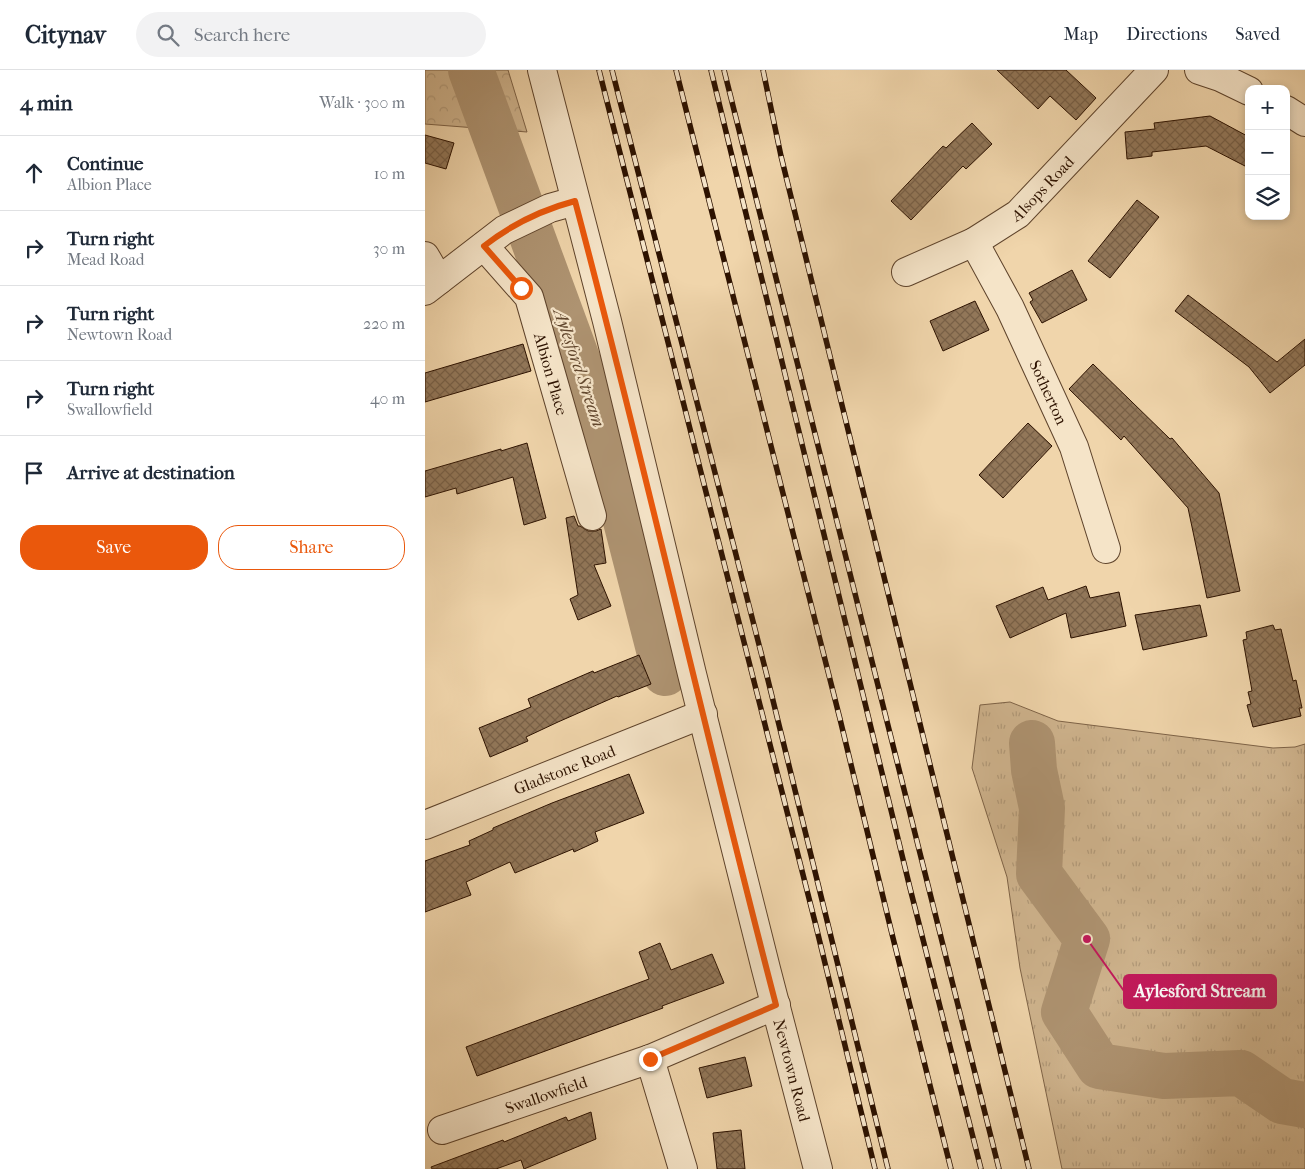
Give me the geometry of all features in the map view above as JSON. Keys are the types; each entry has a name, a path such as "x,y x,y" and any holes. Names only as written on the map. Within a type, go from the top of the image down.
{"street":[{"name":"Newtown Road","path":"542,70 562,204 609,331 698,696 818,1169"},
{"name":"Alsops Road","path":"906,272 973,242 1018,214 1154,70"},
{"path":"1199,70 1245,88"},
{"path":"1290,113 1305,122"},
{"path":"425,256 432,285 494,238 562,204"},
{"name":"Albion Place","path":"494,238 529,297 592,516"},
{"name":"Sotherton","path":"973,242 1010,308 1074,447 1106,549"},
{"name":"Gladstone Road","path":"425,825 698,696"},
{"name":"Swallowfield","path":"443,1130 650,1059 776,1005"},
{"path":"650,1059 683,1169"}],"green space":[{"path":"425,70 508,70 527,132 425,124"},
{"path":"1010,702 1058,721 1273,748 1295,747 1305,744 1305,1169 1062,1169 1020,968 1007,877 972,768 980,705"}],"building":[{"path":"997,70 1066,70 1096,98 1076,120 1050,96 1038,109"},
{"path":"1210,116 1245,135 1245,166 1206,146 1152,152 1152,156 1127,159 1125,132 1155,129 1154,123"},
{"path":"972,123 992,144 966,169 963,166 911,220 891,201 943,146 946,148"},
{"path":"425,135 454,143 446,169 425,163"},
{"path":"1137,200 1159,217 1110,278 1088,261"},
{"path":"1072,270 1087,300 1042,323 1030,302 1033,300 1029,293"},
{"path":"1188,295 1277,362 1305,339 1305,365 1270,393 1249,367 1175,311"},
{"path":"975,301 989,330 943,351 930,321"},
{"path":"523,344 531,371 425,402 425,373"},
{"path":"1093,364 1170,439 1172,438 1219,493 1240,591 1207,598 1188,508 1124,436 1121,440 1069,389"},
{"path":"1028,423 1052,446 1003,498 979,475"},
{"path":"527,443 546,518 524,525 513,477 457,494 456,488 425,497 425,471"},
{"path":"574,516 578,526 588,531 601,529 606,563 594,565 611,606 578,620 570,599 578,595 566,518"},
{"path":"1086,586 1090,598 1119,592 1126,626 1071,638 1066,613 1010,638 996,606 1043,587 1048,600"},
{"path":"1200,605 1207,636 1143,650 1135,615"},
{"path":"1273,625 1275,630 1281,629 1293,681 1296,680 1302,708 1299,708 1301,716 1253,727 1247,705 1251,704 1248,692 1252,691 1243,640 1247,639 1246,632"},
{"path":"639,655 651,684 617,696 558,722 526,737 528,741 490,757 479,728 531,707 528,699 593,671 594,673"},
{"path":"629,774 644,813 595,832 598,841 574,852 573,849 515,873 510,862 466,882 471,895 425,912 425,861 470,845 469,841 493,830 493,828"},
{"path":"660,943 671,970 712,954 724,983 662,1006 663,1008 477,1076 466,1047 649,979 639,952"},
{"path":"745,1057 752,1086 707,1098 699,1068"},
{"path":"591,1112 596,1139 524,1169 521,1160 496,1169 432,1169 431,1167 503,1140 504,1142 566,1117 568,1121"},
{"path":"741,1130 745,1169 717,1169 713,1133"}],"waterway":[{"name":"Aylesford Stream","path":"471,70 587,386 626,521 665,673"},
{"name":"Aylesford Stream","path":"1032,743 1034,770 1042,808 1039,874 1087,939 1064,1012 1099,1066 1164,1076 1241,1073 1282,1101 1305,1105"}],"railway":[{"path":"599,70 815,922 875,1169"},
{"path":"612,70 767,676 888,1169"},
{"path":"676,70 840,719 951,1169"},
{"path":"711,70 910,888 981,1169"},
{"path":"724,70 999,1169"},
{"path":"763,70 781,156 1029,1169"}],"place":[{"name":"Aylesford Stream","path":"1087,939"}],"route":[{"path":"521,288 484,246 504,230 550,208 575,201 607,321 692,674 776,1005 650,1059"}]}
